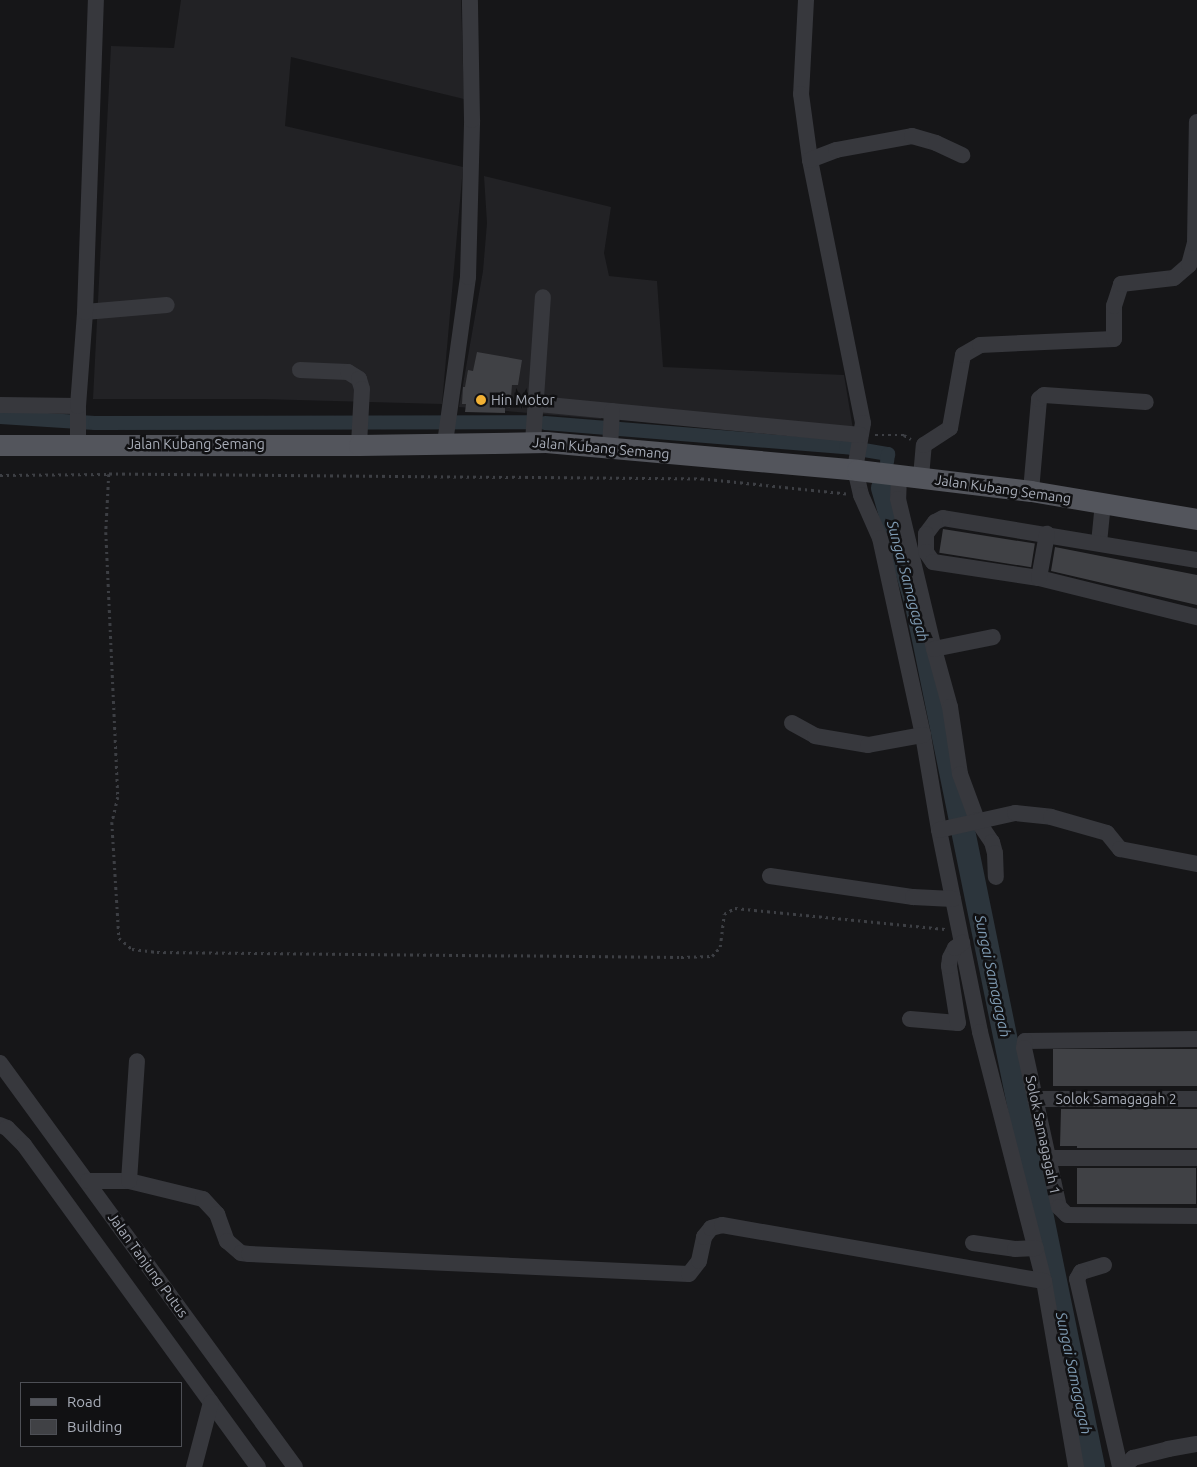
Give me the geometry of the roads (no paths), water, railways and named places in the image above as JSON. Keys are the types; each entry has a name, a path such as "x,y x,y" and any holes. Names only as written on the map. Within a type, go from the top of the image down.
{"main road":[{"name":"Jalan Kubang Semang","path":"0,445 78,422 359,436 446,435 534,442 611,427 858,452 899,475 1031,491 1197,517"}],"street":[{"path":"0,405 78,422 85,312 96,0"},
{"path":"446,435 448,408 468,277 472,120 470,0"},
{"path":"806,0 801,94 810,160 862,423 858,452 861,495 880,538 943,829 953,898 980,1032 1044,1281 1076,1467"},
{"path":"921,477 924,445 950,428 963,355 980,345 1114,338 1114,306 1121,284 1174,278 1189,265 1195,243 1197,122"},
{"path":"810,160 836,150 912,136 936,142 962,156"},
{"path":"534,442 538,404 543,297"},
{"path":"85,312 167,304"},
{"path":"300,370 348,372 359,379 362,389 359,436"},
{"path":"1031,491 1039,399 1044,395 1146,402"},
{"path":"538,404 611,427 858,452"},
{"path":"899,475 898,500 950,707 960,774 973,822 992,842 995,853 996,877"},
{"path":"1100,543 1104,503"},
{"path":"1197,560 943,518 935,522 926,534 926,552 933,562 1039,578 1197,617"},
{"path":"1039,578 1047,534"},
{"path":"934,649 993,637"},
{"path":"792,723 815,736 868,744 923,736"},
{"path":"943,829 1015,813 1051,817 1107,833 1120,849 1197,864"},
{"path":"770,876 913,897 953,898"},
{"path":"910,1019 958,1022 949,966 950,958 961,937"},
{"name":"Solok Samagagah 1","path":"1197,1039 1025,1041 1024,1048 1059,1207 1067,1215 1197,1216"},
{"path":"129,1181 137,1061"},
{"name":"Jalan Tanjung Putus","path":"0,1063 88,1181 234,1386 296,1467"},
{"name":"Solok Samagagah 2","path":"1036,1099 1197,1099"},
{"path":"0,1125 7,1128 24,1145 258,1467"},
{"path":"1048,1158 1197,1158"},
{"path":"88,1181 129,1181 203,1199 217,1214 227,1241 241,1253 250,1254 689,1274 699,1260 704,1237 711,1228 722,1226 1044,1281"},
{"path":"973,1243 1015,1249 1036,1248"},
{"path":"1104,1265 1081,1272 1078,1279 1122,1467 1133,1458 1197,1444"},
{"path":"194,1467 211,1402"}],"waterway":[{"path":"0,417 95,423 530,422"},
{"path":"545,423 846,447 888,454 887,462"},
{"name":"Sungai Samagagah","path":"883,488 917,605 1093,1467"}],"place":[{"name":"Hin Motor","path":"481,400"}]}
